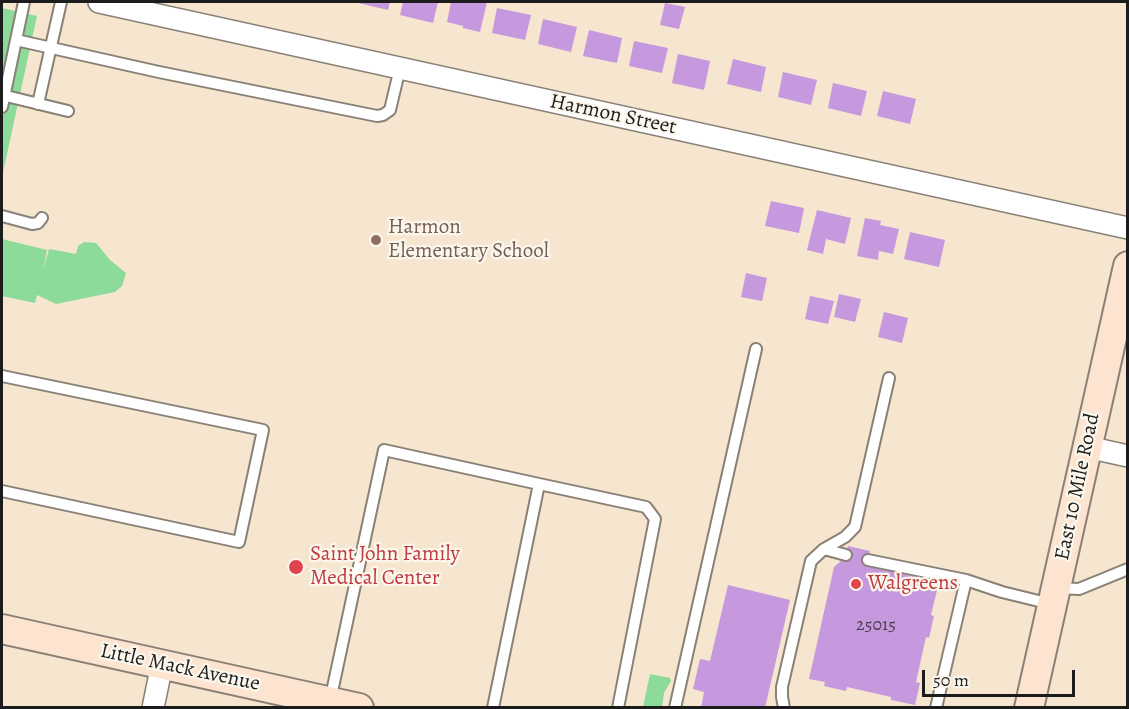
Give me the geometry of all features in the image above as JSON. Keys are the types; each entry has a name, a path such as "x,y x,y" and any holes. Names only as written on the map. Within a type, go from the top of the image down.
{"main road":[{"name":"East 10 Mile Road","path":"1029,708 1128,267"},
{"name":"Little Mack Avenue","path":"2,629 359,708"}],"street":[{"name":"Harmon Street","path":"99,2 1128,228"},
{"path":"1086,447 1128,456"},
{"path":"153,708 162,664"}],"lane":[{"path":"24,2 2,99 68,111"},
{"path":"38,104 61,2"},
{"path":"16,40 377,116 390,110 400,68"},
{"path":"2,216 32,224 38,223 42,218"},
{"path":"675,708 756,349"},
{"path":"2,376 263,430 239,542 2,491"},
{"path":"784,708 782,687 811,561 855,527 889,378"},
{"path":"330,701 384,450 646,507 655,519 618,708"},
{"path":"493,708 539,484"},
{"path":"824,549 846,555"},
{"path":"868,560 966,580 1002,592 1054,596 1128,569"},
{"path":"936,708 966,580"}],"green space":[{"path":"2,8 37,16 2,177"},
{"path":"2,239 47,250 43,271 49,249 76,254 78,246 84,242 96,243 110,260 126,273 122,286 115,292 56,304 37,295 35,303 2,296"},
{"path":"650,674 670,678 662,707 643,707"}],"building":[{"path":"354,2 390,2 388,10"},
{"path":"403,2 438,2 433,23 400,15"},
{"path":"451,2 487,2 480,32 447,22"},
{"path":"665,3 685,7 679,29 660,25"},
{"path":"497,8 531,15 525,40 492,33"},
{"path":"543,19 577,27 571,52 538,44"},
{"path":"589,30 622,38 617,63 583,56"},
{"path":"634,41 668,48 662,73 629,66"},
{"path":"678,54 710,61 704,90 672,83"},
{"path":"733,59 766,67 761,92 727,84"},
{"path":"783,72 817,80 811,105 778,97"},
{"path":"833,83 867,91 861,116 828,108"},
{"path":"883,91 916,99 910,124 877,116"},
{"path":"771,201 804,208 799,233 765,226"},
{"path":"817,210 851,218 845,244 826,239 823,254 807,250"},
{"path":"865,218 881,221 880,225 899,229 893,254 879,251 878,260 857,256"},
{"path":"910,232 945,240 939,267 904,259"},
{"path":"746,273 767,278 762,301 741,297"},
{"path":"839,294 861,299 855,322 834,317"},
{"path":"810,296 834,301 828,324 805,319"},
{"path":"884,312 908,318 902,343 878,337"},
{"name":"Walgreens","path":"848,546 870,551 867,566 939,582 931,615 934,616 929,638 926,637 916,682 920,683 915,705 847,687 846,691 824,686 825,682 809,679 834,567 842,560 844,561"},
{"path":"728,585 790,600 765,708 701,708 704,692 693,689 700,659 710,661"}],"place":[{"name":"Harmon Elementary School","path":"376,240"},
{"name":"Saint John Family Medical Center","path":"296,567"},
{"name":"Walgreens","path":"856,584"}]}
